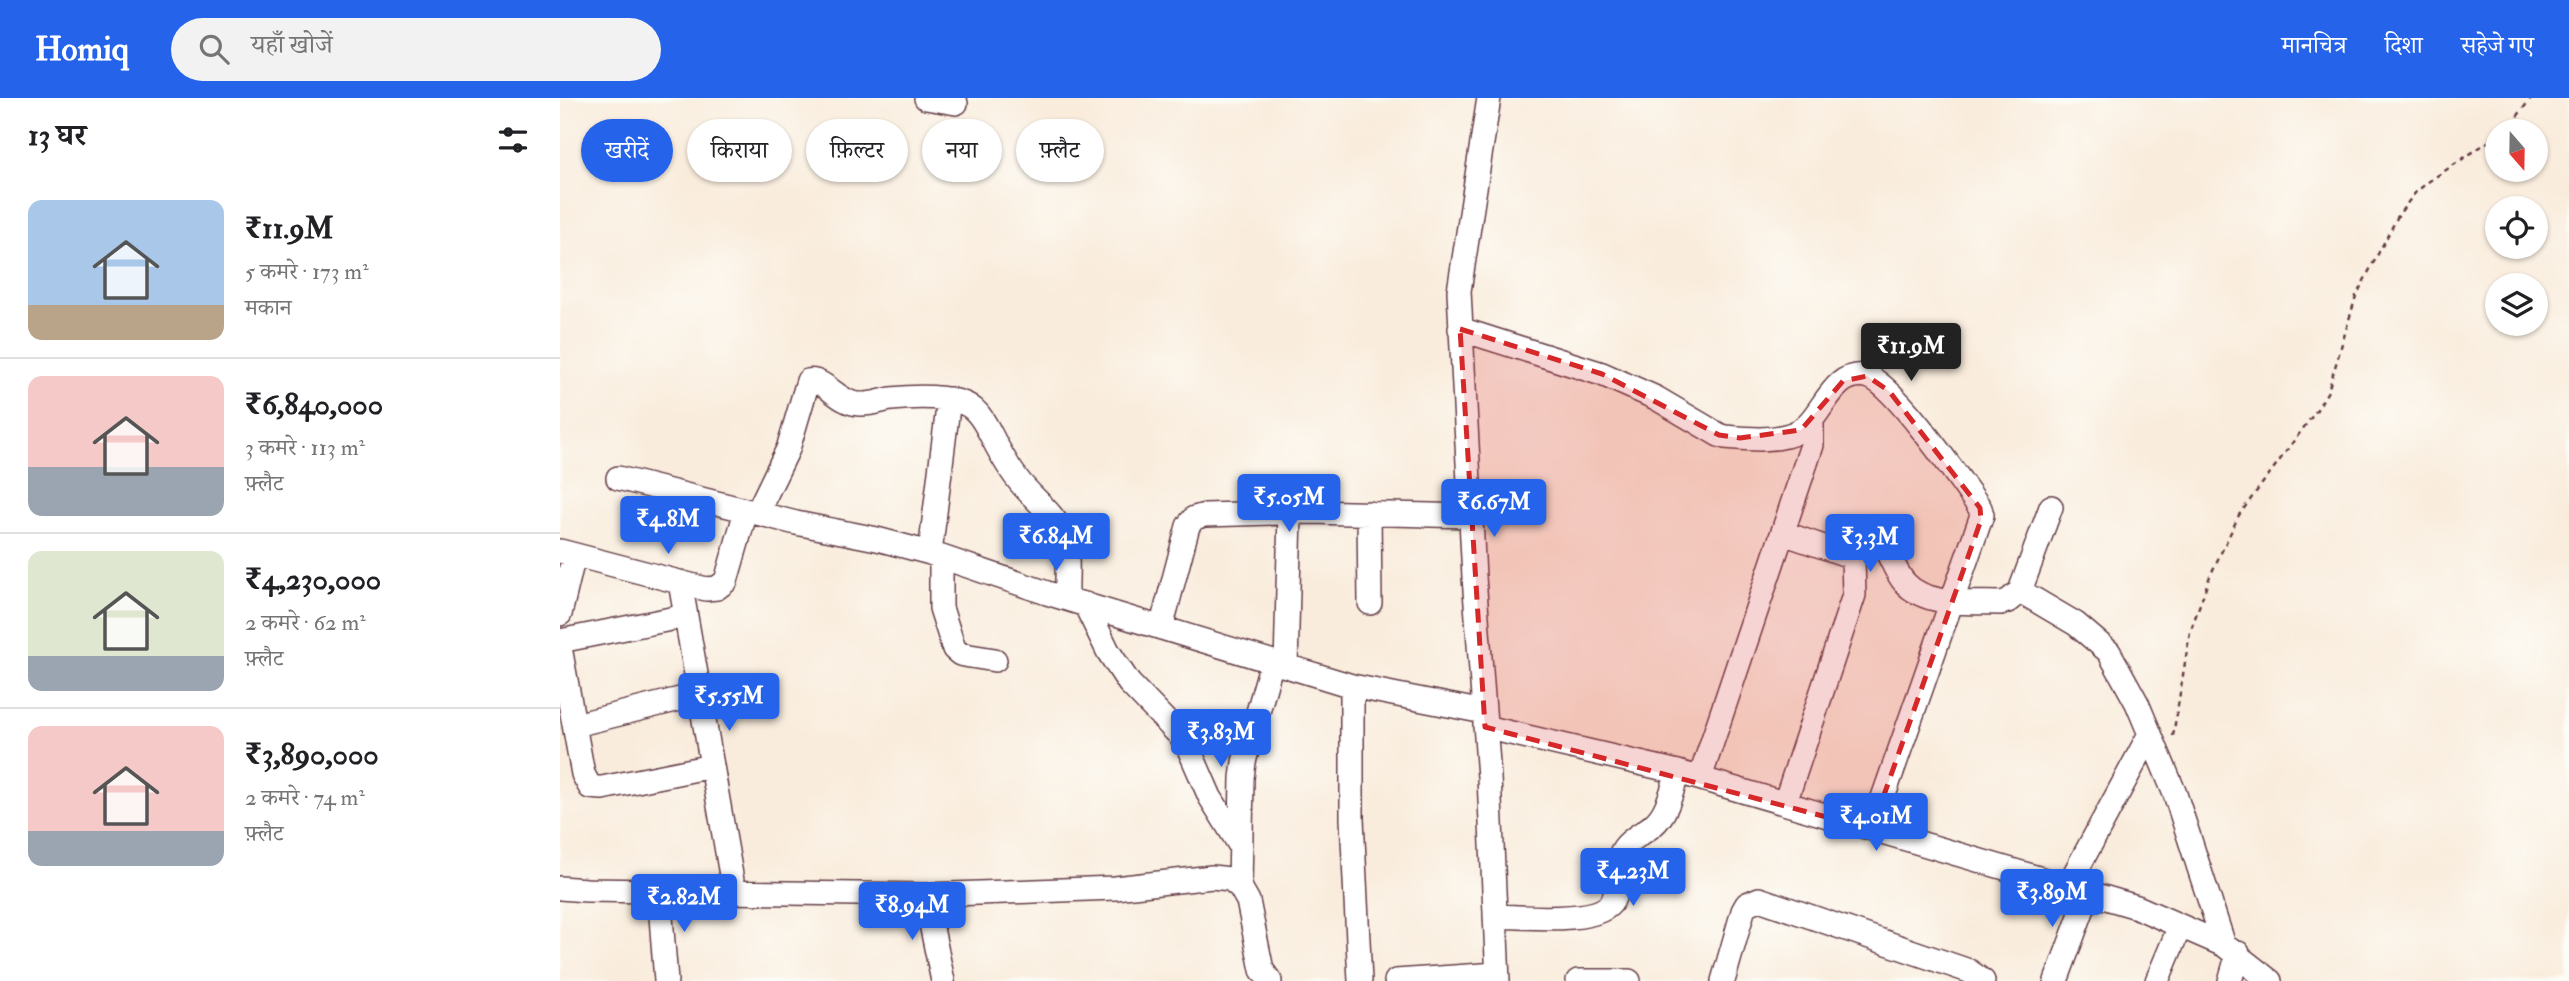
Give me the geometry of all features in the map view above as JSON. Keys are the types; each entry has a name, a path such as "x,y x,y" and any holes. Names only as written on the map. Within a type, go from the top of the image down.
{"street":[{"path":"926,98 956,103"},
{"path":"1396,981 1497,977 1485,719 1459,291 1489,98"},
{"path":"1460,328 1602,374 1656,398 1719,435 1740,438 1780,437 1801,430 1812,421 1836,387 1855,376 1867,376 1889,391 1951,468 1980,508 1982,515 1872,829"},
{"path":"560,614 567,553 706,589 717,588 726,581 752,512 788,449 808,381 819,382 841,400 853,404 870,404 892,399 949,399 970,406 978,414 1005,461 1054,520 1063,535 1076,602 1129,683 1186,742 1210,797 1241,847"},
{"path":"949,399 936,555 941,608 954,649 960,654 995,660"},
{"path":"1495,916 1577,917 1603,911 1612,903 1621,854 1625,846 1655,824 1689,775 1783,533 1812,445 1812,421"},
{"path":"618,478 936,555 1076,602 1352,686 1689,775 2079,889 2137,907 2231,949 2270,981"},
{"path":"1853,557 1877,541 1883,544 1907,585 1930,597 1951,601 2001,603 2020,591 2051,507"},
{"path":"1161,628 1188,526 1194,518 1205,515 1290,513 1471,516"},
{"path":"1240,887 1244,762 1279,664 1290,513"},
{"path":"1369,513 1370,603"},
{"path":"1783,533 1853,557"},
{"path":"1785,803 1854,595 1853,557"},
{"path":"680,582 734,892"},
{"path":"2020,591 2076,624 2103,646 2137,703 2175,794 2231,949 2230,981"},
{"path":"560,640 686,616"},
{"path":"560,647 583,774 586,782 594,789 712,766"},
{"path":"1352,686 1352,819 1360,981"},
{"path":"575,725 700,694"},
{"path":"2056,981 2079,889 2150,734"},
{"path":"560,888 925,895 1115,888 1212,877 1230,878 1240,887 1248,901 1262,970 1270,981"},
{"path":"659,891 666,981"},
{"path":"925,895 943,981"},
{"path":"1723,981 1743,911 1747,904 1759,899 1969,971 1983,981"},
{"path":"2157,981 2180,926"},
{"path":"1578,981 1629,981"}],"path":[{"path":"2515,119 2531,98"},
{"path":"2174,735 2190,632 2210,576 2239,515 2328,391 2356,296 2399,214 2415,193 2428,182 2485,144"}],"highlighted area":[{"path":"1460,329 1602,374 1719,435 1740,438 1801,430 1843,381 1867,376 1889,391 1980,508 1981,520 1872,829 1485,727"}]}
